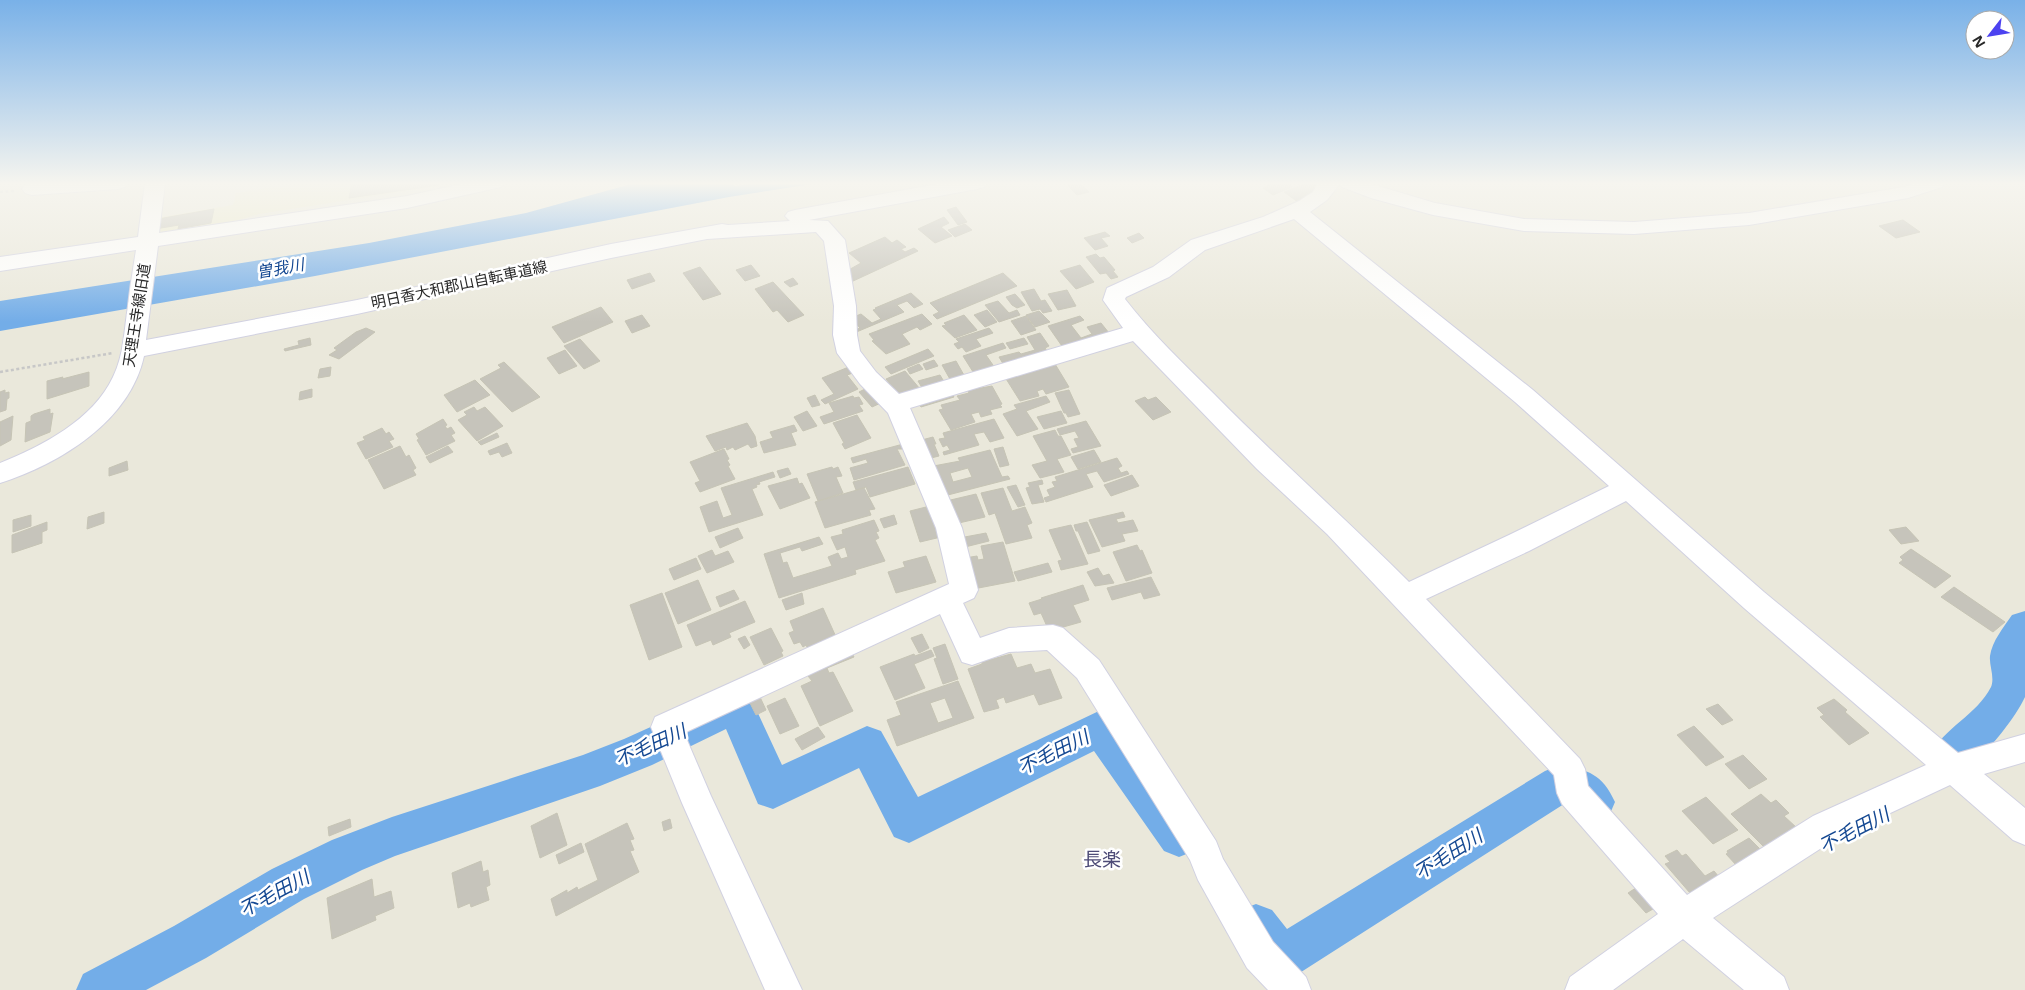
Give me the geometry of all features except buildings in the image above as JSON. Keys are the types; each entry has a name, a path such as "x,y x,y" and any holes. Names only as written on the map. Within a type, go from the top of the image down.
{"street":[{"name":"天理王寺線旧道","path":"0,473 49,450 83,427 118,390 125,377 134,343 149,229"},
{"path":"147,247 250,229"},
{"name":"明日香大和郡山自転車道線","path":"134,343 347,308 611,251 726,229"},
{"path":"705,233 760,229"},
{"path":"784,990 698,803 672,741 964,590 949,528 895,404 868,378 849,353 845,335 845,306 834,240 825,229"},
{"path":"1244,229 1196,246 1167,268 1115,293 1114,300 1138,332 1266,462 1338,527 1405,596 1569,769 1572,786 1691,913 1771,990"},
{"path":"1318,229 1524,396 1627,489 1952,769 2025,829"},
{"name":"天理王寺線旧道","path":"0,264 147,247"},
{"path":"895,404 1138,332"},
{"path":"1405,596 1519,543 1627,489"},
{"path":"947,598 972,653 1009,640 1053,637 1088,668 1207,860 1260,955 1293,990"},
{"path":"1583,990 1691,913 1825,827 1952,769 2025,748"}],"path":[{"path":"0,372 134,343"}],"shaded area":[{"path":"158,229 191,229 158,235"}],"water":[{"name":"曽我川","path":"441,229 560,229 315,276 0,331 0,301 369,243"}],"waterway":[{"name":"不毛田川","path":"1950,756 1984,724 2006,695 2011,679 2009,660 2011,648 2025,626"},
{"name":"不毛田川","path":"99,990 190,942 288,884 347,855 392,837 586,773 638,752 735,706 773,790 867,744 909,823 1101,728 1179,837"},
{"name":"不毛田川","path":"1256,926 1282,958 1560,784 1581,788 1594,802"}],"district":[{"name":"長楽","path":"1102,859"}]}
